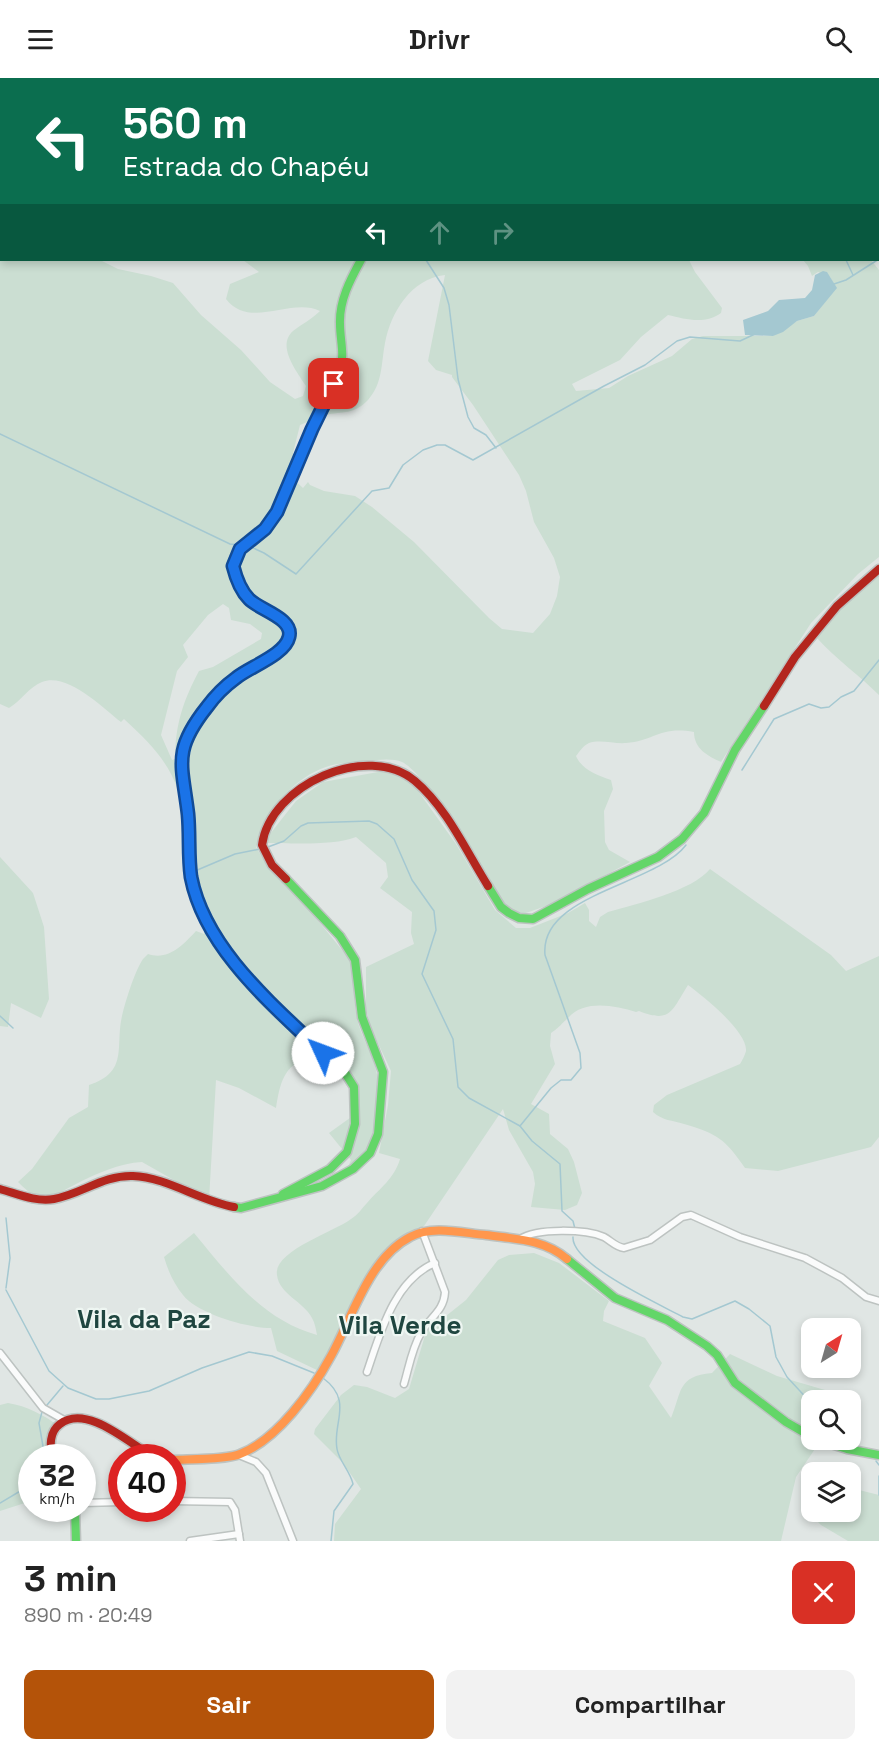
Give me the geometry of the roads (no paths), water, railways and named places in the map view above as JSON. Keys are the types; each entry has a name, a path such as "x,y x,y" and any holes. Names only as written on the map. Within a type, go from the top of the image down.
{"street":[{"path":"272,1200 334,1166 346,1154 353,1134 355,1088 349,1074 247,980 209,922 191,877 188,813 181,765 186,741 198,719 215,697 235,678 274,655 290,636 289,630 277,616 250,600 242,589 233,566 240,549 265,529 277,512 308,438 340,371 344,349 340,328 342,303 361,261"},
{"path":"0,1189 33,1199 52,1199 113,1177 135,1176 157,1181 229,1208 251,1207 338,1179 365,1159 374,1147 378,1134 383,1072 362,1017 358,973 350,947 272,865 262,847 267,827 298,789 312,779 328,773 370,767 387,767 401,771 414,779 432,797 501,907 522,920 533,919 588,889 658,857 682,839 704,813 735,750 795,657 837,606 879,569"},
{"path":"519,1239 537,1232 586,1233 605,1238 624,1248 650,1240 682,1217 692,1215 740,1238 806,1258 842,1278 866,1296 879,1301"},
{"path":"239,1455 274,1433 286,1422 331,1357 369,1281 393,1249 401,1241 422,1231 436,1230 519,1239 544,1244 556,1250 615,1298 667,1320 688,1332 717,1355 735,1383 801,1431"},
{"path":"404,1384 420,1334 442,1308 445,1292 422,1231"},
{"path":"367,1372 393,1305 414,1277 435,1263"},
{"path":"0,1353 43,1408 64,1420"},
{"path":"50,1444 51,1434 64,1420 73,1418 86,1419 107,1427 131,1444"},
{"path":"852,1450 879,1455"},
{"path":"186,1459 239,1455 256,1462 266,1473 293,1541"},
{"path":"186,1501 230,1502 235,1510 239,1538 190,1541"},
{"path":"75,1522 76,1541"}],"water":[{"path":"823,271 827,272 837,288 814,316 797,321 783,332 773,336 745,335 743,320 768,311 779,300 805,298 812,290 815,275"}],"waterway":[{"path":"427,261 444,288 449,305 458,379 468,417 474,428 486,435 496,448"},
{"path":"846,261 853,275"},
{"path":"834,284 846,280 876,261"},
{"path":"249,546 296,574 372,491 389,488 403,465 423,450 445,445 473,460 645,365 677,341 690,337 740,341 755,334"},
{"path":"0,434 230,544 241,545"},
{"path":"742,770 774,719 809,704 821,708 829,707 841,697 854,691 879,660"},
{"path":"268,847 284,841 308,823 369,821 377,824 394,839 412,880 434,911 436,930 422,974 453,1039 458,1087 469,1098 520,1126 532,1141 560,1164 562,1211 573,1221 575,1229"},
{"path":"520,1126 551,1088 561,1080 571,1080 581,1068 580,1053 545,955 548,934 560,918 579,904 671,859 686,845"},
{"path":"195,871 235,854 260,849"},
{"path":"0,1016 13,1028"},
{"path":"6,1218 10,1258 6,1288"},
{"path":"573,1237 576,1248 601,1271 638,1294 683,1317 692,1319 735,1301 749,1309 770,1326 776,1357 787,1377 801,1392"},
{"path":"6,1290 49,1371 68,1388 96,1399 109,1399 149,1391 202,1368 249,1352 272,1356 314,1373"},
{"path":"323,1378 338,1395 340,1412 336,1439 337,1449 353,1484 334,1511 331,1541"},
{"path":"47,1405 63,1386"},
{"path":"42,1412 39,1423 43,1444"},
{"path":"876,1461 879,1465"},
{"path":"879,1476 879,1495"},
{"path":"0,1503 18,1492"}],"district":[{"name":"Vila da Paz","path":"144,1319"},
{"name":"Vila Verde","path":"400,1325"}]}
